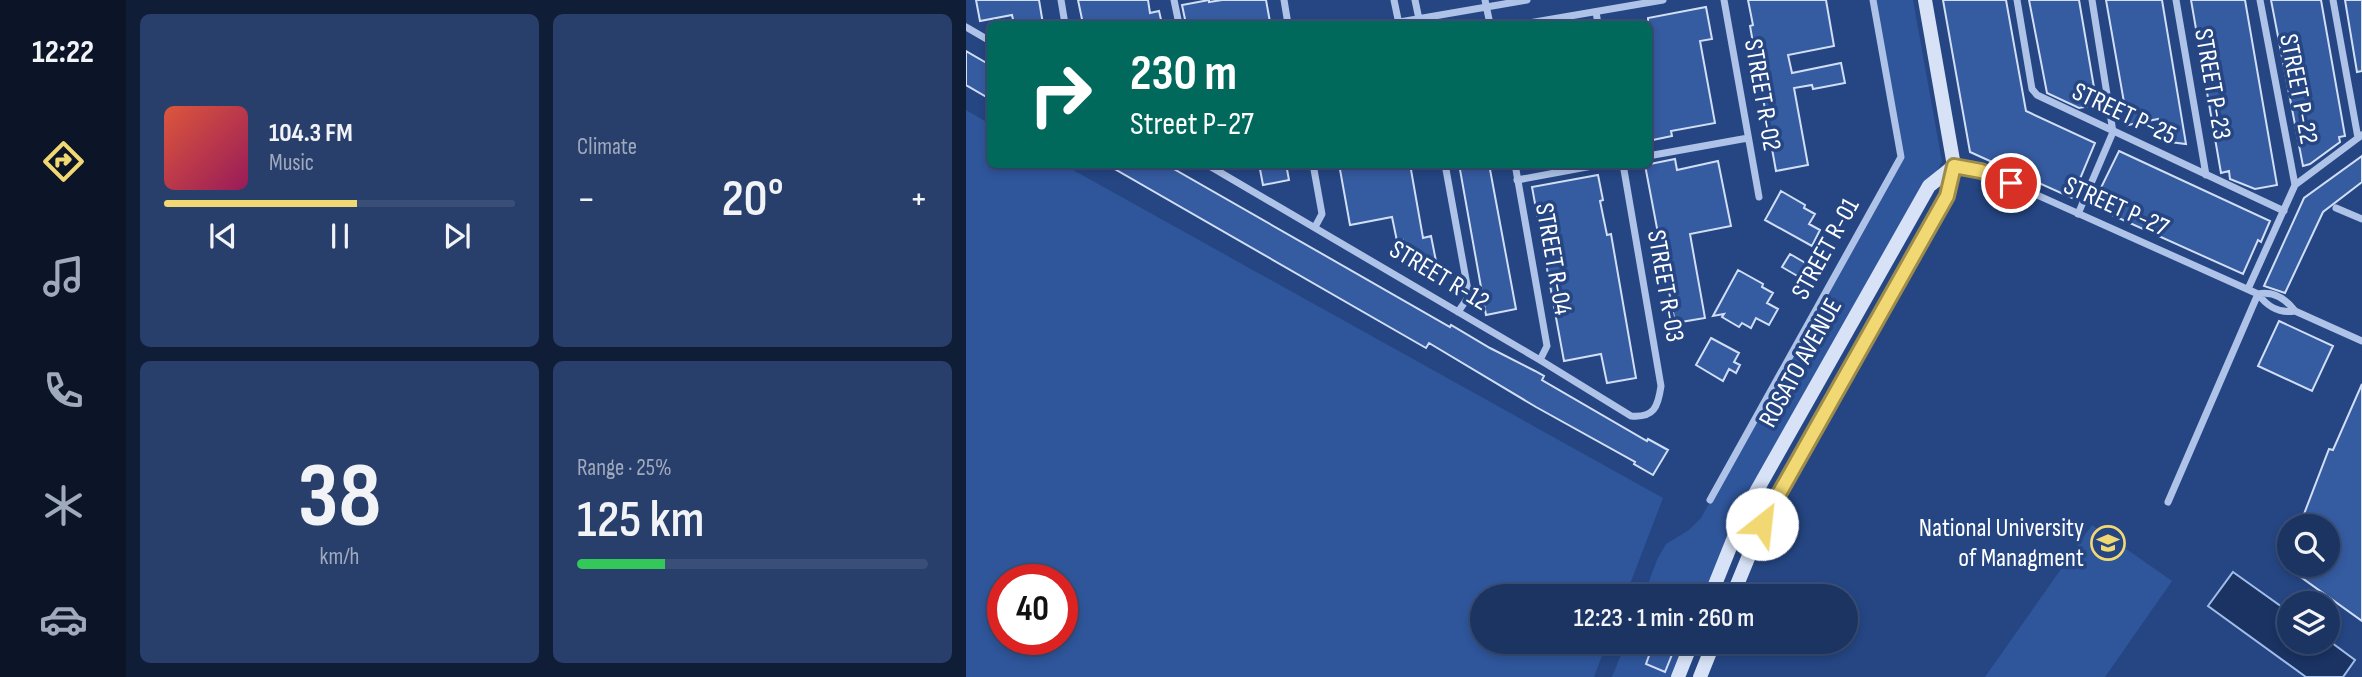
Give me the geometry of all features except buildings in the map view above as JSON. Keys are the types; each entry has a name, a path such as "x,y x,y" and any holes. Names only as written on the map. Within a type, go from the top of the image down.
{"street":[{"path":"1061,0 1064,21"},
{"path":"1174,0 1178,21"},
{"path":"1284,0 1288,21"},
{"path":"1394,0 1398,21"},
{"path":"1415,0 1419,21 1486,4 1527,0"},
{"path":"1541,21 1663,0"},
{"name":"STREET R-02","path":"1724,0 1759,197"},
{"name":"STREET R-01","path":"1710,500 1901,157 1873,0"},
{"name":"ROSATO AVENUE","path":"1737,584 1762,524 1947,196 1954,166 1925,0"},
{"name":"STREET P-25","path":"2017,0 2032,89 2043,99 2284,211"},
{"path":"2078,214 2113,132 2092,0"},
{"name":"STREET P-23","path":"2176,0 2206,175"},
{"name":"STREET P-22","path":"2260,0 2295,186"},
{"path":"2248,289 2295,186 2360,137 2333,0"},
{"path":"1596,12 1598,21"},
{"path":"966,27 987,39"},
{"path":"1652,155 1748,138"},
{"name":"ROSATO AVENUE","path":"1715,584 1743,515 1929,186 1954,166"},
{"name":"STREET P-27","path":"1954,166 1989,173 2248,289 2258,293 2270,292 2288,302 2295,311 2285,313 2275,309 2265,304 2258,293"},
{"name":"STREET R-12","path":"1213,168 1631,416 1641,417 1651,413"},
{"path":"1314,168 1322,214 1315,227"},
{"path":"1446,168 1469,296 1458,312"},
{"name":"STREET R-04","path":"1516,168 1547,346 1540,360"},
{"path":"1517,180 1582,168"},
{"name":"STREET R-03","path":"1624,168 1661,386 1659,402 1651,413"},
{"path":"2336,208 2362,219"},
{"path":"2168,502 2258,293"},
{"path":"2295,311 2362,341"},
{"path":"1678,677 1687,654"},
{"path":"1700,677 1709,654"}],"shaded area":[{"path":"1873,0 1913,0 1942,162 1743,515 1715,584 1648,584 1666,544 1689,530 1701,518 1901,157"},
{"path":"966,110 987,122 987,168 1069,168 1663,498 1630,584 1470,584 1470,654 1603,654 1594,677 966,677"},
{"path":"2092,525 2172,581 2105,677 1985,677"},
{"path":"2233,572 2277,603 2277,654 2340,654 2340,649 2355,660 2343,677 2306,677 2208,606"},
{"path":"1621,654 1687,654 1678,677 1612,677"}],"place":[{"name":"National University of Managment","path":"2108,543"}],"route":[{"path":"1762,524 1947,196 1954,166 1989,173 2011,183"}]}
